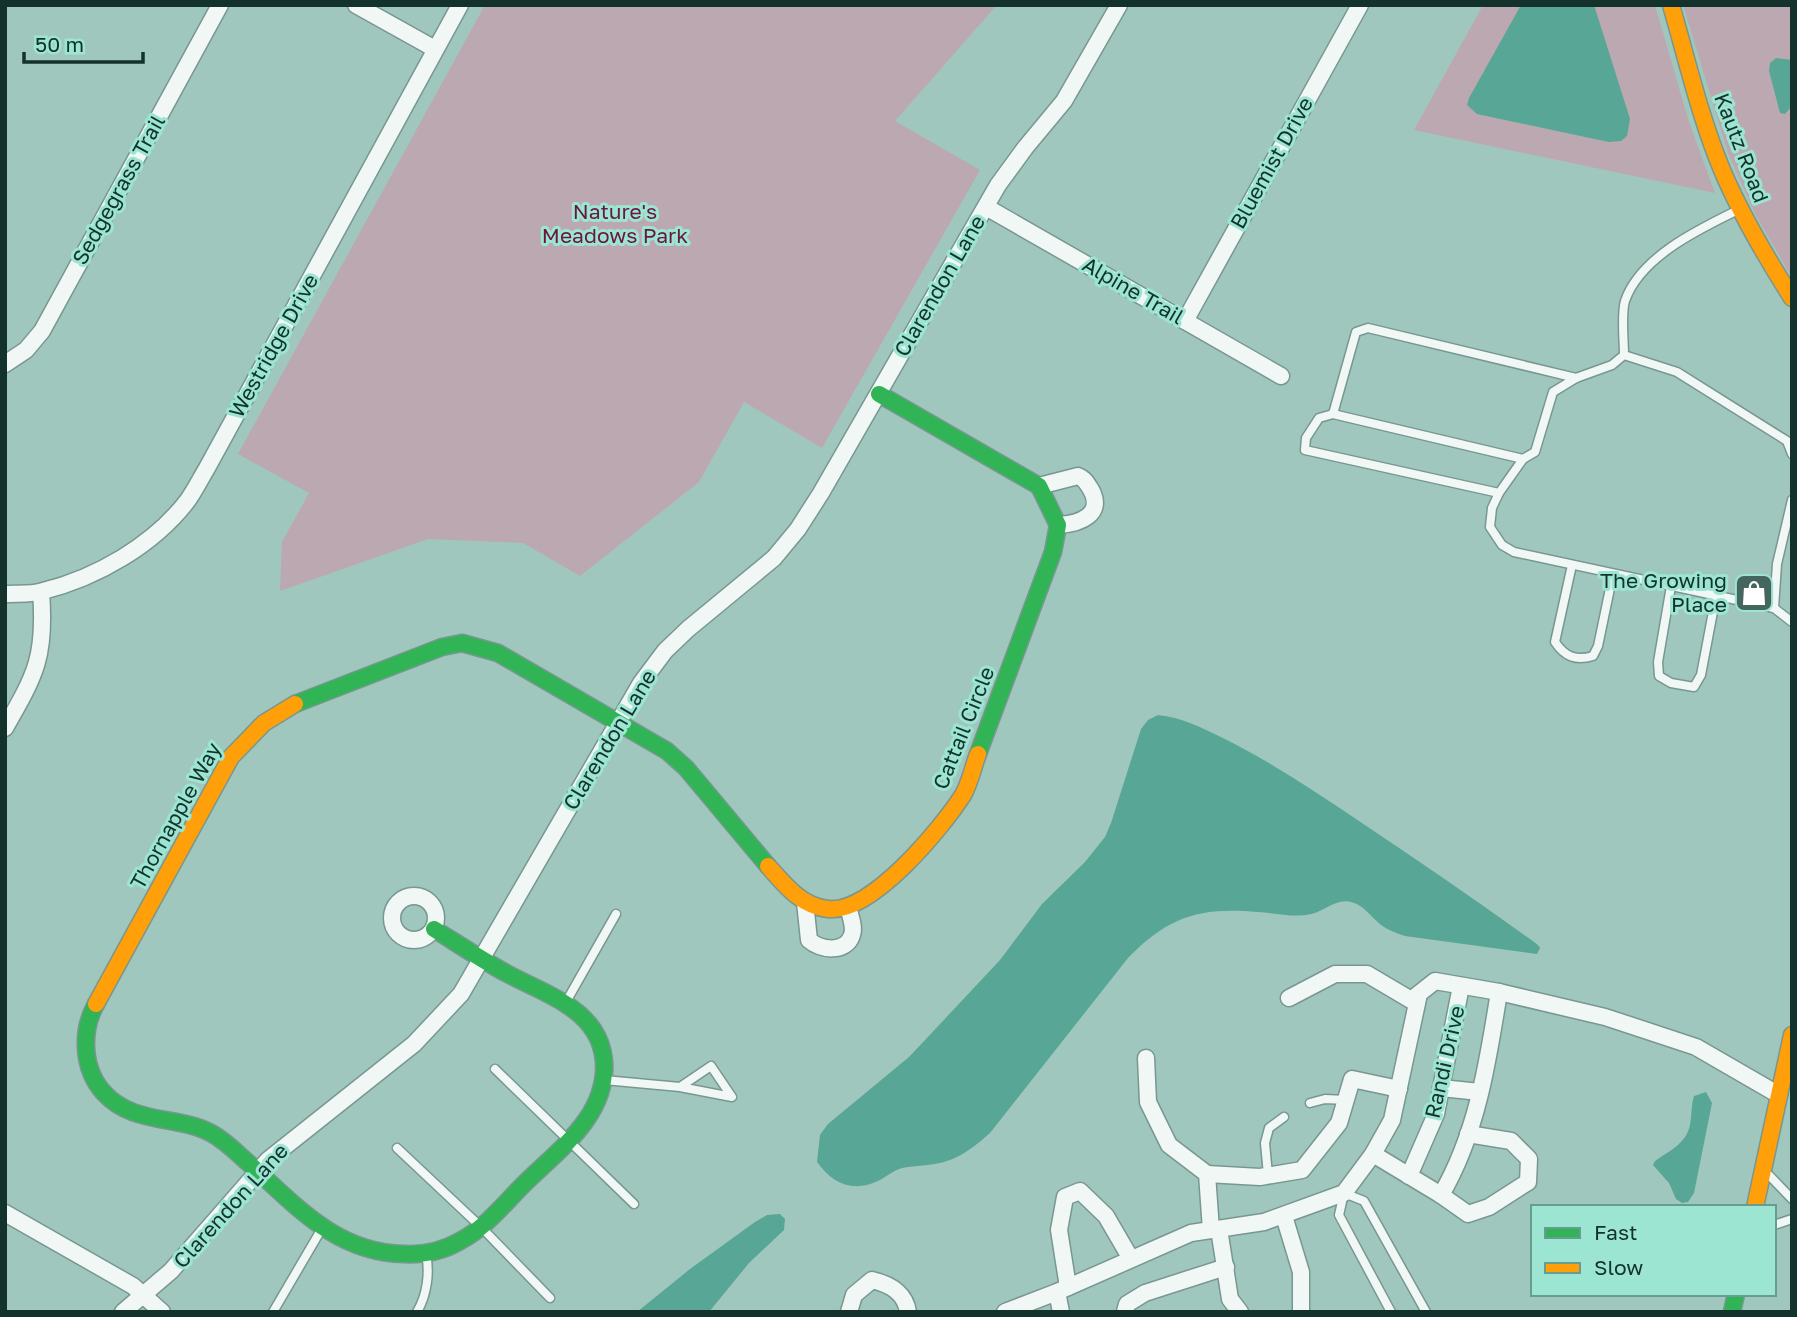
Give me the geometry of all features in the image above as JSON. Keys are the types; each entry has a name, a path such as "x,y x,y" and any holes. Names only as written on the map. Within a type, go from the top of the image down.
{"street":[{"name":"Sedgegrass Trail","path":"5,364 26,350 41,331 220,5"},
{"path":"356,5 435,49"},
{"name":"Westridge Drive","path":"5,594 41,592 83,578 125,556 160,528 187,501 460,5"},
{"name":"Clarendon Lane","path":"123,1312 180,1262 279,1149 414,1044 460,994 641,682 665,652 697,621 774,558 798,529 1011,165 1064,102 1119,5"},
{"name":"Bluemist Drive","path":"1185,321 1360,5"},
{"name":"Kautz Road","path":"1671,5 1730,187 1772,268 1792,298"},
{"name":"Alpine Trail","path":"986,207 1281,376"},
{"path":"879,394 1039,486 1058,524 1074,524 1092,513 1095,503 1093,493 1083,478 1039,486"},
{"name":"Cattail Circle","path":"849,907 880,888 901,868 964,793 1053,552 1058,524"},
{"path":"5,728 31,682 39,659 44,629 41,592"},
{"name":"Thornapple Way","path":"604,1080 595,1107 580,1128 481,1227 461,1241 425,1253 392,1254 347,1244 321,1230 258,1171 210,1132 149,1118 113,1101 91,1075 86,1059 85,1040 92,1011 231,757 249,735 267,719 287,707 442,647 462,643 498,653 620,721"},
{"path":"620,721 659,745 686,768 790,892 804,902 822,909 849,907 853,932 851,938 837,948 827,949 808,940 804,902"},
{"path":"433,929 481,960 576,1012 592,1026 605,1063 604,1080"},
{"path":"1289,998 1335,974 1367,974 1411,1000 1435,981 1499,992 1605,1017 1696,1047 1779,1096"},
{"name":"Randi Drive","path":"1409,1176 1436,1114 1461,986"},
{"name":"Randi Drive","path":"1441,1195 1455,1171 1480,1093 1499,992"},
{"name":"Randi Drive","path":"1344,1193 1373,1154 1392,1120 1419,994"},
{"path":"1755,1205 1791,1040"},
{"path":"1146,1058 1148,1102 1169,1145 1207,1174 1268,1175 1302,1170 1339,1123 1352,1079 1399,1089"},
{"path":"1441,1088 1480,1093"},
{"name":"Randi Drive","path":"1373,1154 1468,1214 1489,1207 1528,1182 1529,1159 1511,1141 1468,1134"},
{"path":"1207,1174 1230,1300 1240,1312"},
{"path":"1062,1312 1059,1230 1065,1197 1080,1191 1106,1216 1131,1259"},
{"path":"1005,1312 1191,1233 1264,1222 1344,1193"},
{"path":"1284,1216 1301,1272 1301,1312"},
{"path":"8,1220 144,1295 162,1312"},
{"path":"1125,1312 1127,1304 1145,1293 1226,1267"},
{"path":"849,1312 854,1295 872,1280 892,1285 907,1304 908,1312"}],"lane":[{"path":"1741,209 1664,251 1642,272 1625,302 1624,355 1612,365 1576,378 1553,392 1535,452 1523,459 1499,493 1492,508 1490,527 1502,545 1514,552 1774,608 1792,622"},
{"path":"1333,414 1356,332 1368,328 1576,378"},
{"path":"1624,355 1677,372 1714,393 1787,441 1792,454"},
{"path":"1499,493 1305,450 1306,438 1319,418 1333,414 1523,459"},
{"path":"1774,608 1777,564 1792,500"},
{"path":"1572,565 1555,642 1561,652 1579,660 1593,656 1598,646 1613,574"},
{"path":"1671,586 1658,662 1659,676 1671,683 1695,687 1701,675 1716,596"},
{"path":"564,1005 616,914"},
{"path":"604,1080 680,1087 732,1097 711,1066 680,1087"},
{"path":"495,1069 635,1204"},
{"path":"1310,1103 1325,1099 1346,1100"},
{"path":"1268,1175 1265,1143 1269,1128 1284,1117"},
{"path":"397,1147 550,1298"},
{"path":"1764,1170 1792,1199"},
{"path":"1391,1312 1339,1215 1344,1193 1364,1201 1426,1312"},
{"path":"273,1312 321,1230"},
{"path":"417,1312 425,1294 428,1274 429,1266 425,1253"}],"green space":[{"name":"Nature's Meadows Park","path":"485,5 997,5 895,121 980,170 822,448 744,402 699,482 580,576 523,543 428,539 280,591 282,542 309,493 238,454"},
{"path":"1483,5 1655,5 1689,122 1715,193 1414,130"},
{"path":"1683,5 1792,5 1792,278 1755,214 1728,153"}],"shaded area":[{"path":"1521,5 1594,5 1630,119 1627,136 1621,141 1609,142 1477,114 1467,105"},
{"path":"1776,58 1792,60 1792,106 1785,114 1780,113 1769,71 1770,63"},
{"path":"1158,715 1207,730 1292,777 1516,929 1538,945 1540,948 1537,954 1405,936 1381,925 1360,906 1345,901 1306,915 1219,911 1187,917 1157,932 1128,958 990,1133 971,1149 942,1162 902,1168 878,1181 860,1186 843,1184 829,1176 817,1162 820,1135 828,1124 909,1057 1000,960 1042,904 1085,862 1105,837 1111,823 1141,729 1148,720"},
{"path":"1706,1092 1712,1103 1694,1193 1688,1202 1682,1203 1676,1199 1669,1183 1653,1165 1685,1137 1690,1125 1694,1096"},
{"path":"780,1214 785,1219 784,1230 749,1263 709,1312 637,1312 755,1222 767,1215"}],"traffic: fast":[{"path":"879,394 1039,486 1058,525 1053,552 978,754"},
{"path":"295,704 442,647 462,643 498,653 667,751 686,768 768,866"},
{"path":"96,1004 86,1038 88,1061 97,1083 116,1103 142,1115 198,1127 216,1136 298,1208 336,1235 356,1245 404,1254 433,1252 460,1241 486,1223 565,1145 598,1099 603,1081 604,1061 596,1034 577,1012 497,968 434,929"},
{"path":"1732,1312 1736,1296"}],"traffic: slow":[{"path":"1671,5 1700,109 1722,170 1754,235 1792,298"},
{"path":"96,1004 231,757 264,723 295,704"},
{"path":"768,866 794,894 818,907 845,907 864,898 903,867 939,828 963,795 978,754"},
{"path":"1755,1205 1792,1035"}],"place":[{"name":"The Growing Place","path":"1754,593"}]}
